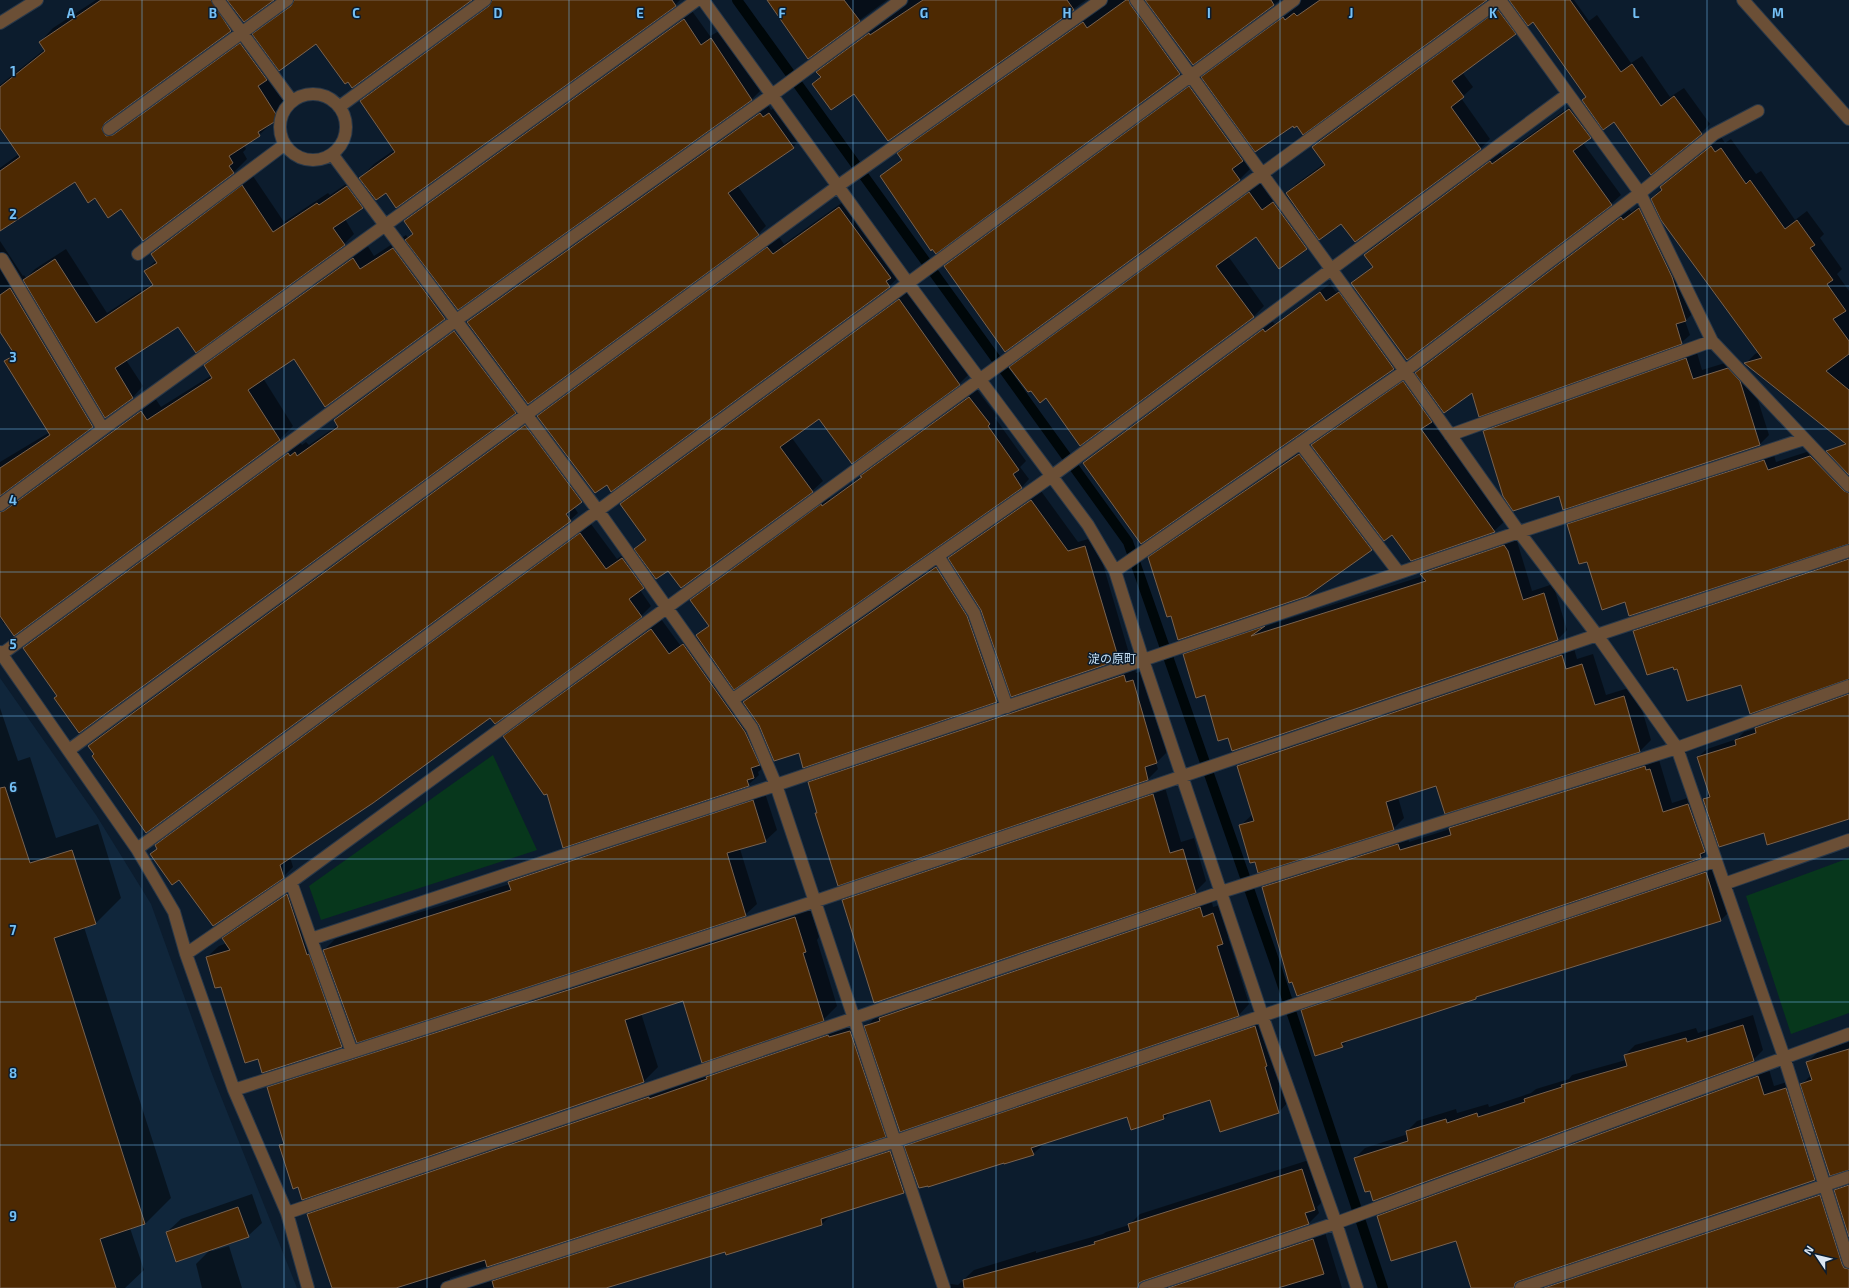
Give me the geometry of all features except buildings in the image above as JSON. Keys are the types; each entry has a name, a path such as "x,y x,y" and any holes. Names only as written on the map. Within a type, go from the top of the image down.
{"street":[{"path":"0,23 37,0"},
{"path":"218,0 292,101"},
{"path":"109,129 287,0"},
{"path":"339,107 485,0"},
{"path":"0,506 104,429 698,0"},
{"path":"703,0 908,283 1088,525 1115,571 1143,660 1262,1015 1336,1223 1357,1288"},
{"path":"308,1288 287,1213 234,1090 186,954 174,912 137,849 1,653 456,321 772,95 901,0"},
{"path":"69,750 525,414 838,186 1101,0"},
{"path":"1136,0 1405,371 1519,532 1597,635 1677,748 1784,1056 1849,1262"},
{"path":"137,849 599,512 1294,0"},
{"path":"186,954 291,882 1500,0 1640,193 1712,341 1849,486"},
{"path":"1742,0 1849,119"},
{"path":"312,94 322,95 332,100 339,107 344,116 346,126 345,137 340,147 323,160 312,161 301,159 292,154 284,145 280,136 280,121 286,108 292,101 302,96 312,94"},
{"path":"732,700 1052,476 1568,94"},
{"path":"1115,571 1405,371 1640,193 1714,134 1758,111"},
{"path":"138,254 284,145"},
{"path":"332,154 599,512 752,728 776,785 816,901 944,1288"},
{"path":"2,259 104,429"},
{"path":"1450,434 1712,341"},
{"path":"311,939 776,785 1519,532 1804,439"},
{"path":"1300,443 1399,573"},
{"path":"234,1090 816,901 1597,635 1849,551"},
{"path":"938,556 974,613 1007,707"},
{"path":"287,1213 1221,892 1677,748 1849,686"},
{"path":"1724,884 1849,840"},
{"path":"447,1288 896,1141 1715,861"},
{"path":"291,882 352,1052"},
{"path":"1145,1288 1336,1223 1784,1056 1849,1034"},
{"path":"1521,1288 1849,1177"}],"shaded area":[{"path":"0,678 96,815 151,904 212,1074 297,1288 0,1288"}],"green space":[{"path":"493,755 537,850 321,920 309,886"},
{"path":"1849,858 1849,1013 1791,1034 1746,896"}],"waterway":[{"path":"737,0 1128,542 1275,963 1383,1288"}],"district":[{"name":"淀の原町","path":"1112,659"}]}
